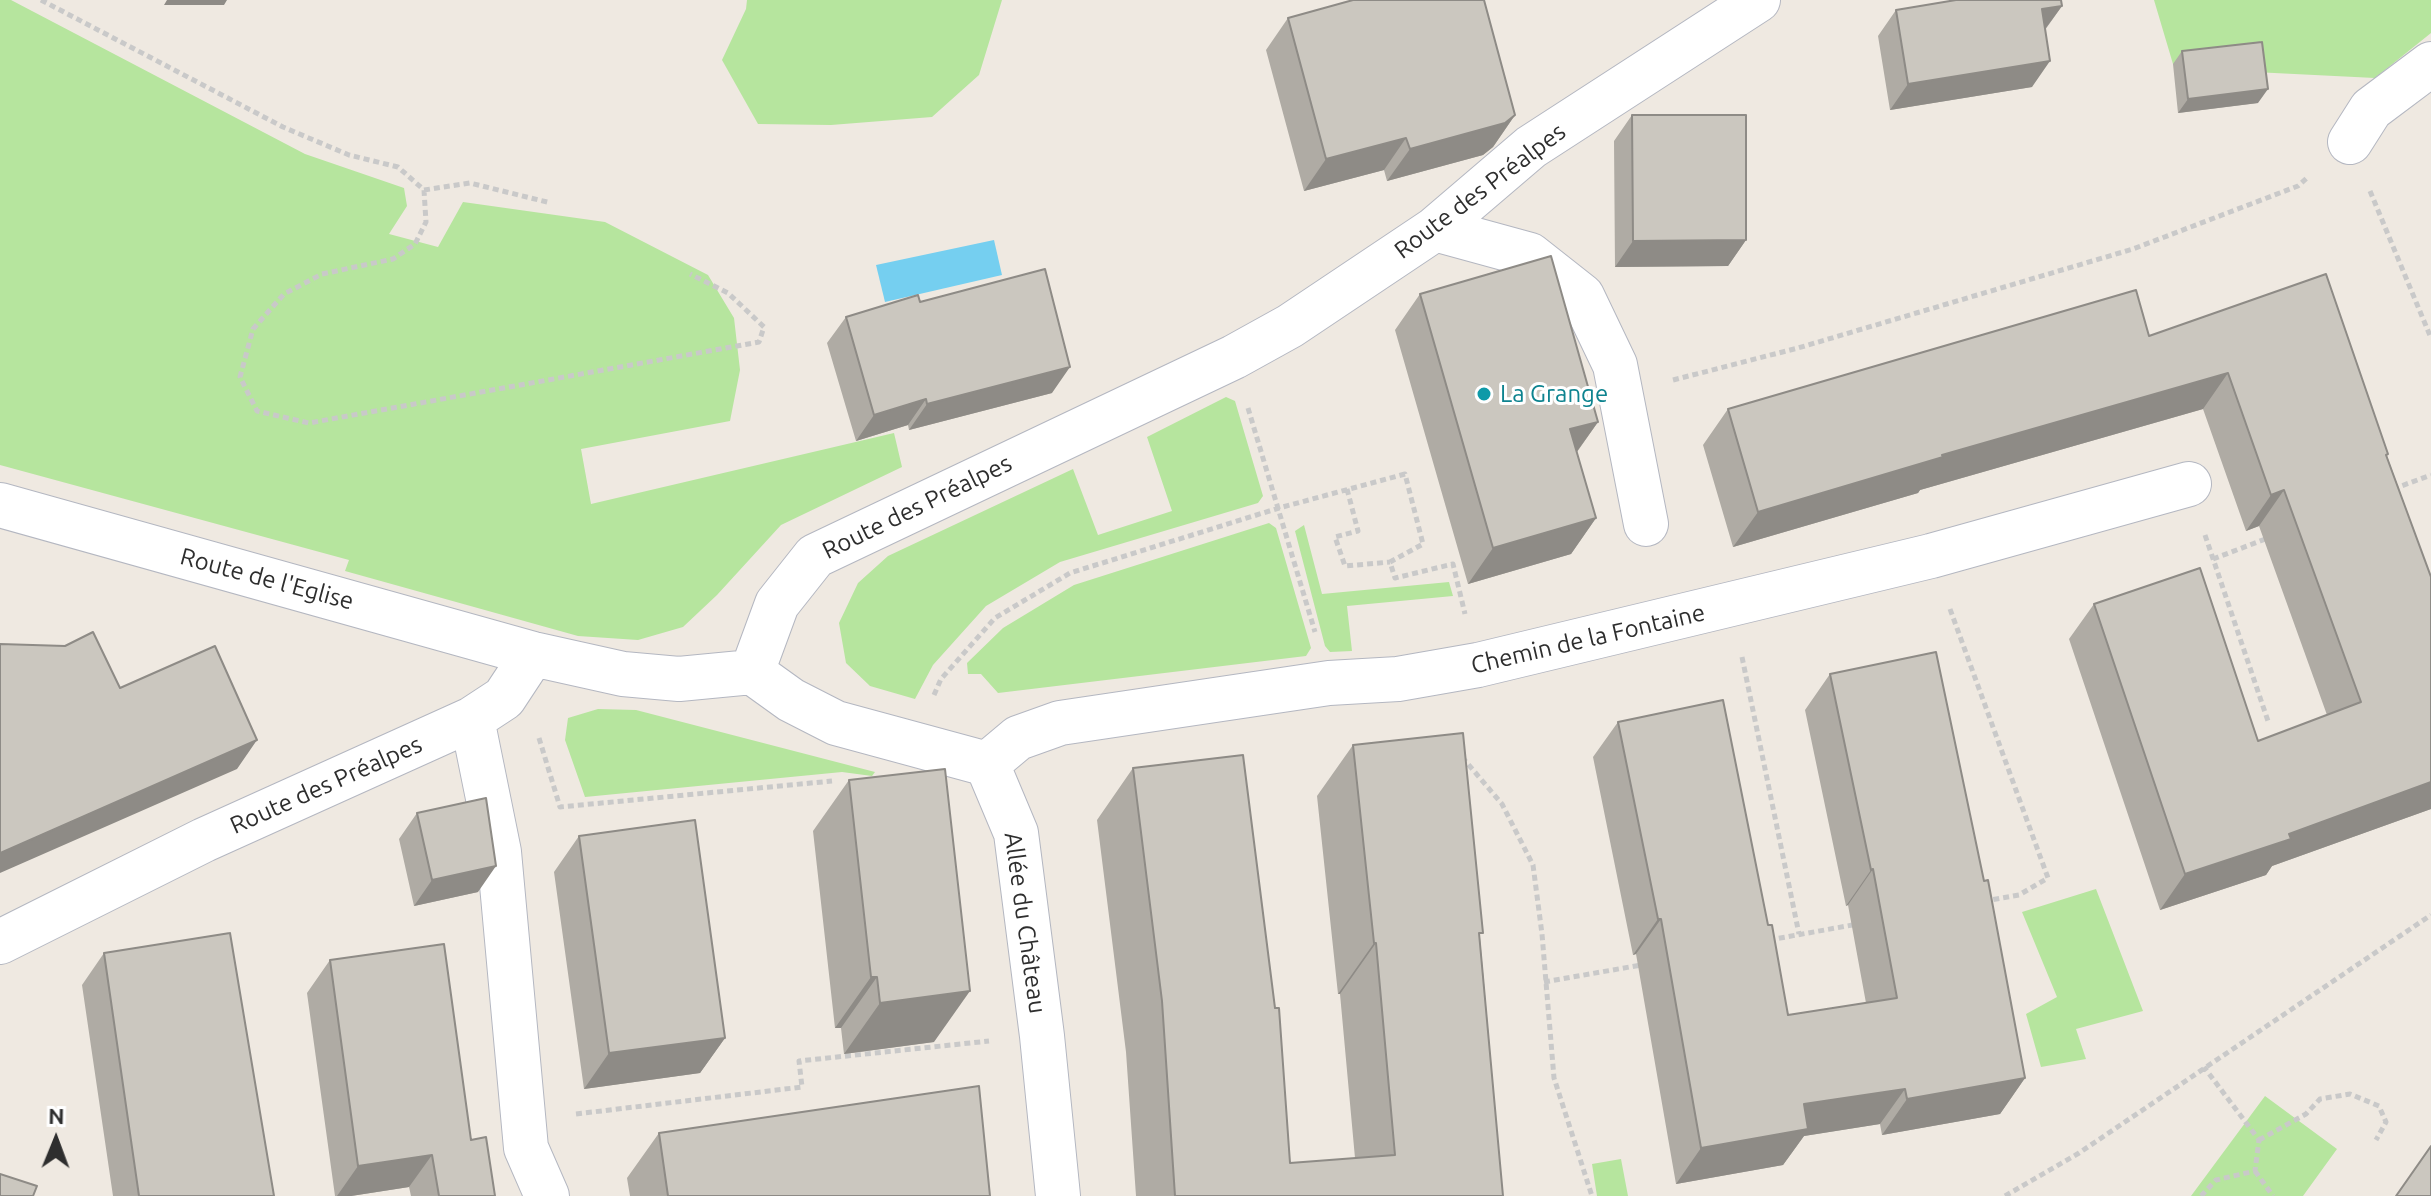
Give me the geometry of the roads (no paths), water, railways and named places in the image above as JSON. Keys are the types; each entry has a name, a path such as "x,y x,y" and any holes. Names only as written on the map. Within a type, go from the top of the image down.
{"street":[{"name":"Route des Préalpes","path":"752,672 777,604 815,556 1234,357 1290,326 1435,229 1531,147 1758,0"},
{"path":"2352,148 2371,109 2431,64"},
{"path":"1435,229 1530,255 1582,296 1615,365 1646,524"},
{"name":"Chemin de la Fontaine","path":"987,764 1018,738 1060,723 1329,683 1398,679 1478,665 1931,556 2189,484"},
{"name":"Route de l'Eglise","path":"0,505 533,654"},
{"path":"547,1196 526,1148 488,709 533,654 623,674 679,679 752,672 791,700 836,723 987,764"},
{"name":"Route des Préalpes","path":"0,942 204,840 488,709"},
{"name":"Allée du Château","path":"987,764 1016,833 1042,1036 1058,1196"}],"water":[{"path":"994,240 1002,275 885,302 876,265"}],"place":[{"name":"La Grange","path":"1484,394"}]}
